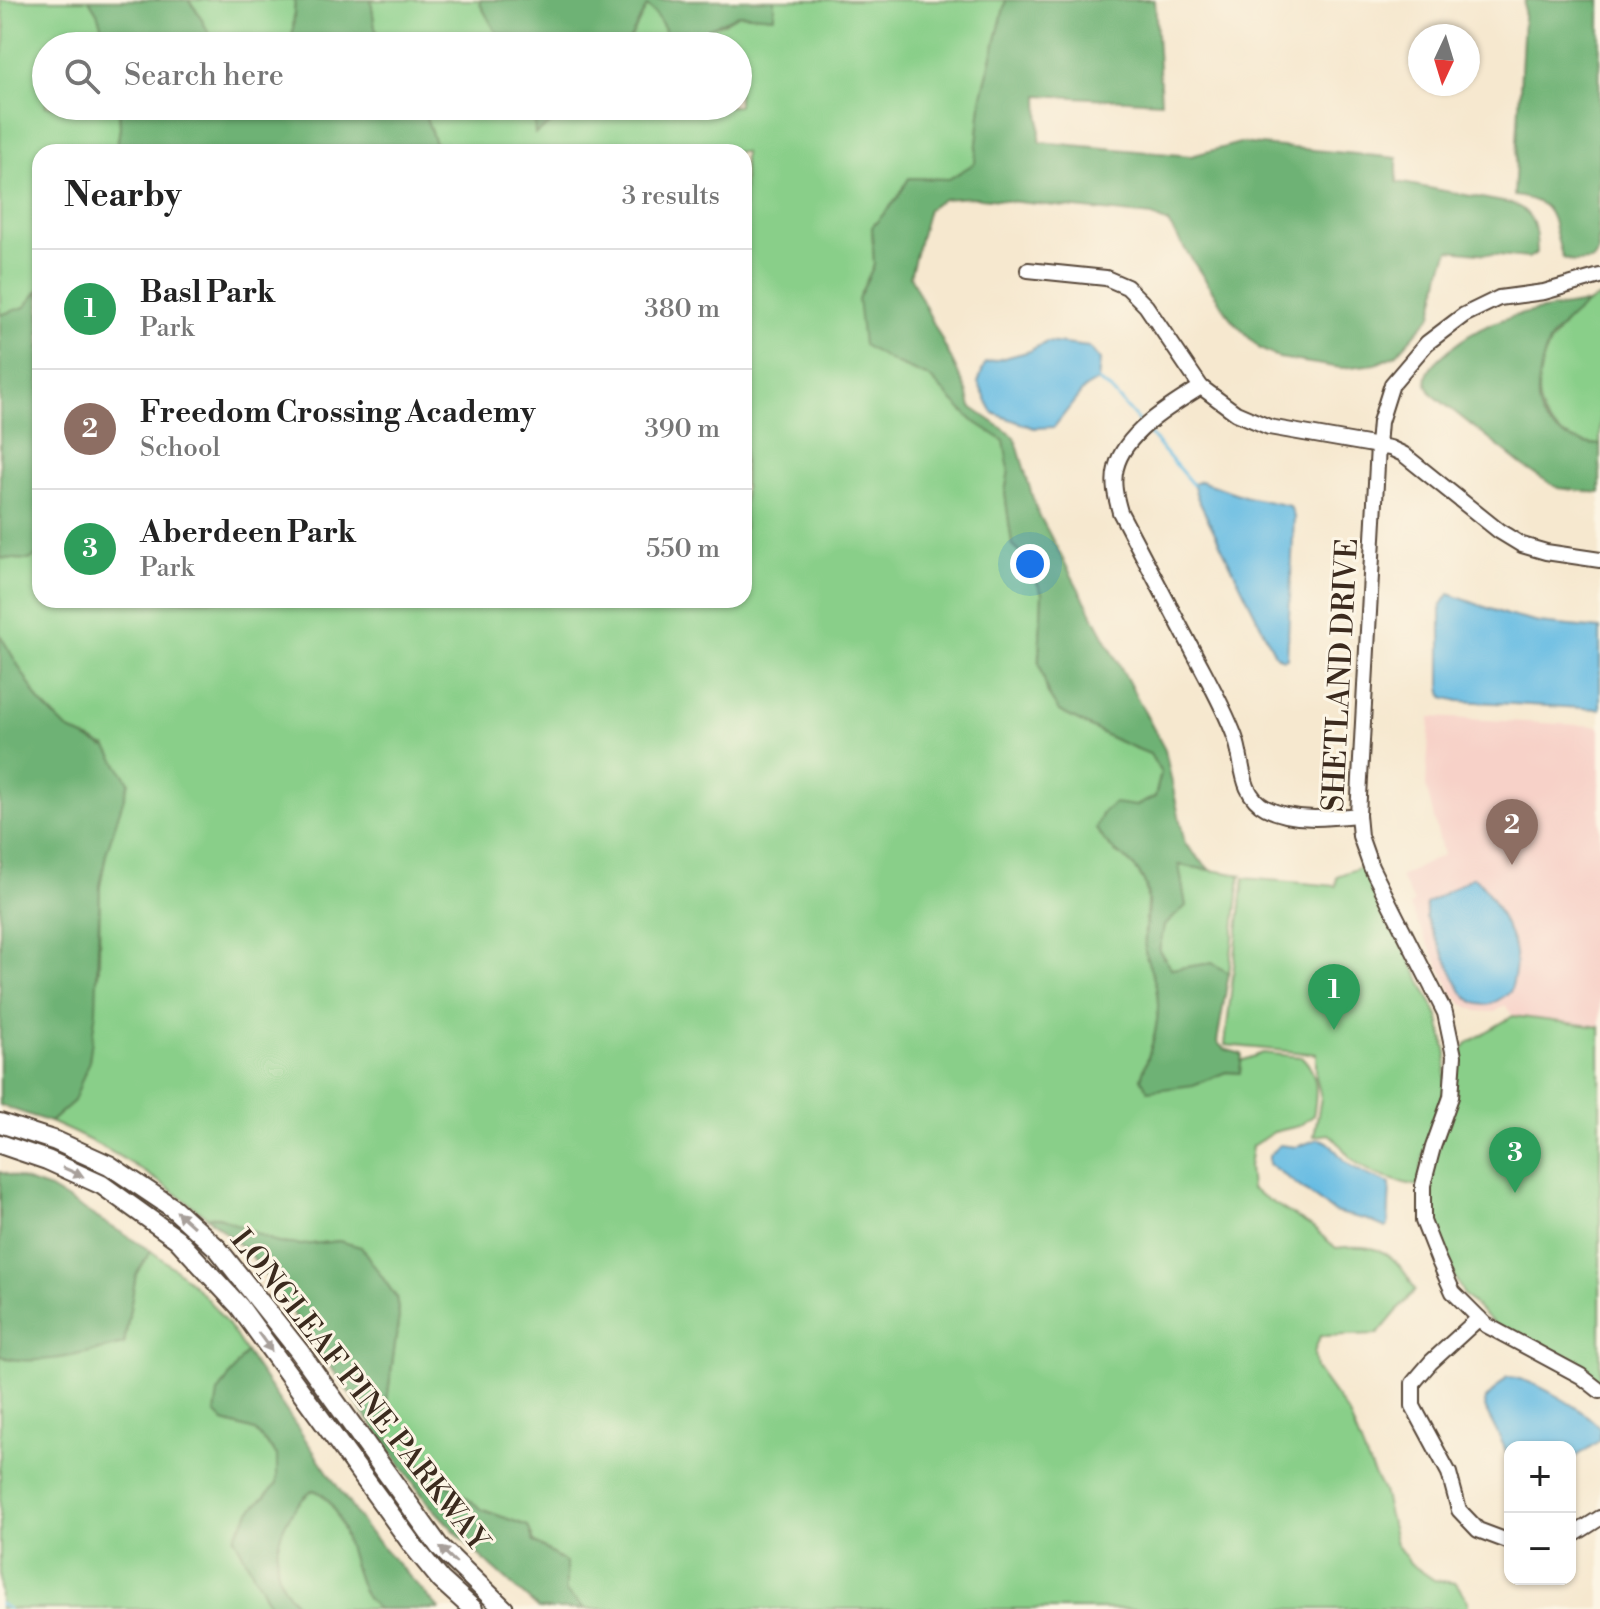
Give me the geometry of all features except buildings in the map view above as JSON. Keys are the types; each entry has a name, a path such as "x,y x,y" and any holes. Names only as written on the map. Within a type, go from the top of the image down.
{"main road":[{"name":"LONGLEAF PINE PARKWAY","path":"0,1123 56,1141 109,1165 173,1208 218,1249 299,1351 439,1546 504,1609"},
{"name":"LONGLEAF PINE PARKWAY","path":"0,1144 47,1160 102,1185 177,1239 239,1306 414,1547 441,1580 473,1609"}],"street":[{"path":"1028,270 1106,278 1127,287 1146,306 1201,387 1236,413 1269,427 1378,446 1403,454 1499,531 1522,545 1600,560"},
{"name":"SHETLAND DRIVE","path":"1600,276 1544,292 1499,298 1464,315 1427,343 1392,384 1380,422 1378,446 1358,815 1360,836 1371,867 1445,1013 1454,1056 1451,1097 1423,1185 1423,1221 1453,1292 1486,1325 1581,1376 1600,1391"},
{"path":"1201,387 1170,406 1127,443 1116,468 1114,490 1120,512 1215,692 1236,740 1241,771 1251,795 1266,808 1297,816 1323,818 1358,815"},
{"path":"1479,1318 1413,1383 1413,1406 1449,1473 1459,1510 1478,1530 1504,1540"},
{"path":"1576,1533 1600,1518"}],"shaded area":[{"path":"1430,717 1600,726 1600,1027 1513,1016 1505,1005 1495,1012 1477,1011 1453,994 1410,907 1414,902 1400,877 1443,855 1426,786"}],"green space":[{"path":"0,0 89,0 104,32 32,32 32,120 120,120 120,128 117,144 32,144 32,299 25,307 0,315 0,59 5,37"},
{"path":"89,0 188,0 208,32 104,32"},
{"path":"188,0 295,0 293,32 208,32"},
{"path":"295,0 371,0 377,32 293,32"},
{"path":"371,0 480,0 496,32 377,32"},
{"path":"480,0 774,0 774,17 739,14 702,32 664,32 655,13 647,6 633,32 496,32"},
{"path":"774,0 1006,0 982,96 975,163 949,179 909,178 897,199 872,227 874,265 858,299 895,363 929,377 972,420 1005,441 1009,470 1005,493 1012,544 1024,555 1042,593 1039,661 1059,711 1150,754 1161,773 1155,797 1136,806 1115,852 1140,874 1147,896 1145,951 1155,982 1158,1010 1155,1033 1141,1078 1193,1085 1226,1072 1240,1073 1241,1061 1263,1053 1302,1057 1314,1077 1313,1116 1299,1126 1274,1132 1252,1146 1249,1167 1251,1189 1312,1227 1336,1248 1363,1247 1384,1252 1400,1266 1415,1290 1378,1334 1320,1336 1314,1353 1316,1369 1349,1415 1383,1491 1396,1544 1411,1564 1434,1580 1456,1583 1468,1601 1468,1609 585,1609 566,1592 566,1563 534,1542 528,1526 483,1510 391,1443 383,1429 399,1316 396,1297 361,1247 339,1241 302,1245 278,1243 217,1216 207,1217 132,1164 50,1122 74,1101 99,970 100,886 106,854 105,747 67,729 40,702 0,635 0,558 32,558 32,608 752,608 752,144 435,144 427,120 534,120 535,134 557,120 752,120 752,32 694,32 722,24 739,14 773,17"},
{"path":"1006,0 1155,0 1161,102 1039,95 1040,142 1191,156 1240,143 1397,158 1397,182 1513,204 1526,213 1535,230 1537,253 1528,258 1449,250 1432,315 1396,355 1376,364 1341,368 1279,358 1260,349 1231,319 1168,223 1152,216 971,197 943,199 928,209 910,276 967,391 971,407 1015,437 1036,509 1165,750 1185,844 1210,870 1179,865 1186,906 1164,926 1159,951 1172,969 1212,963 1229,973 1217,1042 1224,1049 1242,1054 1240,1073 1226,1072 1193,1085 1148,1091 1141,1078 1155,1033 1158,1010 1155,982 1145,951 1148,895 1137,870 1100,836 1096,828 1103,812 1114,803 1136,806 1155,797 1161,773 1150,754 1059,711 1048,694 1039,661 1042,593 1024,555 1012,544 1005,493 1009,470 1004,441 972,420 929,377 863,345 858,299 874,265 872,227 897,199 909,178 949,179 975,163 982,96"},
{"path":"1525,0 1600,0 1598,253 1592,261 1574,262 1563,258 1554,223 1546,208 1540,203 1514,196"},
{"path":"647,6 665,32 633,32"},
{"path":"120,120 427,120 435,144 117,144"},
{"path":"534,120 557,120 535,134"},
{"path":"1600,297 1600,445 1569,438 1550,423 1540,403 1538,380 1545,355 1558,332 1577,311"},
{"path":"32,299 32,558 29,560 0,558 0,315 25,307"},
{"path":"1587,303 1551,339 1542,365 1538,397 1541,413 1551,427 1575,440 1600,445 1600,493 1558,488 1527,469 1432,394 1427,384 1430,370 1441,357 1474,332 1527,313"},
{"path":"0,635 40,702 67,729 106,746 129,782 106,854 100,886 96,1011 89,1061 74,1101 50,1122 0,1105"},
{"path":"1178,865 1242,875 1229,973 1212,963 1172,969 1159,951 1164,926 1186,906"},
{"path":"1364,866 1438,1016 1447,1054 1444,1091 1425,1149 1418,1186 1366,1169 1329,1134 1314,1136 1321,1097 1316,1077 1316,1054 1225,1045 1244,878 1336,886 1337,876"},
{"path":"1513,1016 1600,1027 1600,1383 1494,1324 1464,1295 1437,1244 1431,1221 1430,1183 1458,1058 1466,1044"},
{"path":"0,1172 50,1189 151,1251 136,1274 124,1344 43,1360 27,1361 0,1355"},
{"path":"217,1216 278,1243 302,1245 339,1241 361,1247 396,1297 399,1316 383,1429 391,1443 483,1510 528,1526 534,1542 566,1563 566,1592 585,1609 539,1609 470,1547 428,1503 251,1255 207,1217"},
{"path":"151,1251 204,1296 246,1352 218,1393 224,1422 255,1431 277,1455 277,1484 250,1511 264,1596 272,1609 0,1609 0,1355 10,1360 124,1344 136,1274"},
{"path":"246,1352 367,1530 439,1609 378,1609 366,1597 360,1584 332,1506 324,1495 313,1490 295,1509 278,1544 281,1582 300,1609 272,1609 234,1537 250,1511 277,1484 277,1455 255,1431 224,1422 215,1413 218,1393"},
{"path":"312,1490 323,1495 332,1506 360,1584 366,1597 378,1609 300,1609 283,1586 277,1569 278,1544 288,1520"}],"water":[{"path":"1047,342 1089,347 1100,360 1098,381 1084,389 1054,427 1034,428 993,413 978,383 985,363 1027,352"},
{"path":"1200,481 1247,497 1290,506 1294,517 1287,658 1275,654 1198,499 1193,484"},
{"path":"1449,594 1539,623 1600,629 1600,709 1459,701 1443,697 1441,606"},
{"path":"1473,877 1486,890 1499,912 1516,958 1510,992 1485,1005 1474,1002 1462,992 1426,918 1426,904"},
{"path":"1318,1139 1329,1143 1343,1159 1365,1174 1390,1184 1386,1228 1334,1212 1269,1164 1269,1156 1279,1145 1297,1147"},
{"path":"1507,1377 1529,1382 1570,1404 1593,1421 1600,1428 1600,1440 1576,1457 1576,1441 1504,1441 1504,1446 1484,1407 1486,1399"}],"waterway":[{"path":"1098,381 1111,390 1141,424"},
{"path":"1146,430 1193,485"},
{"path":"0,1604 8,1609"}],"place":[{"name":"Freedom Crossing Academy","path":"1512,865"},
{"name":"Basl Park","path":"1334,1030"},
{"name":"Aberdeen Park","path":"1515,1193"}]}
